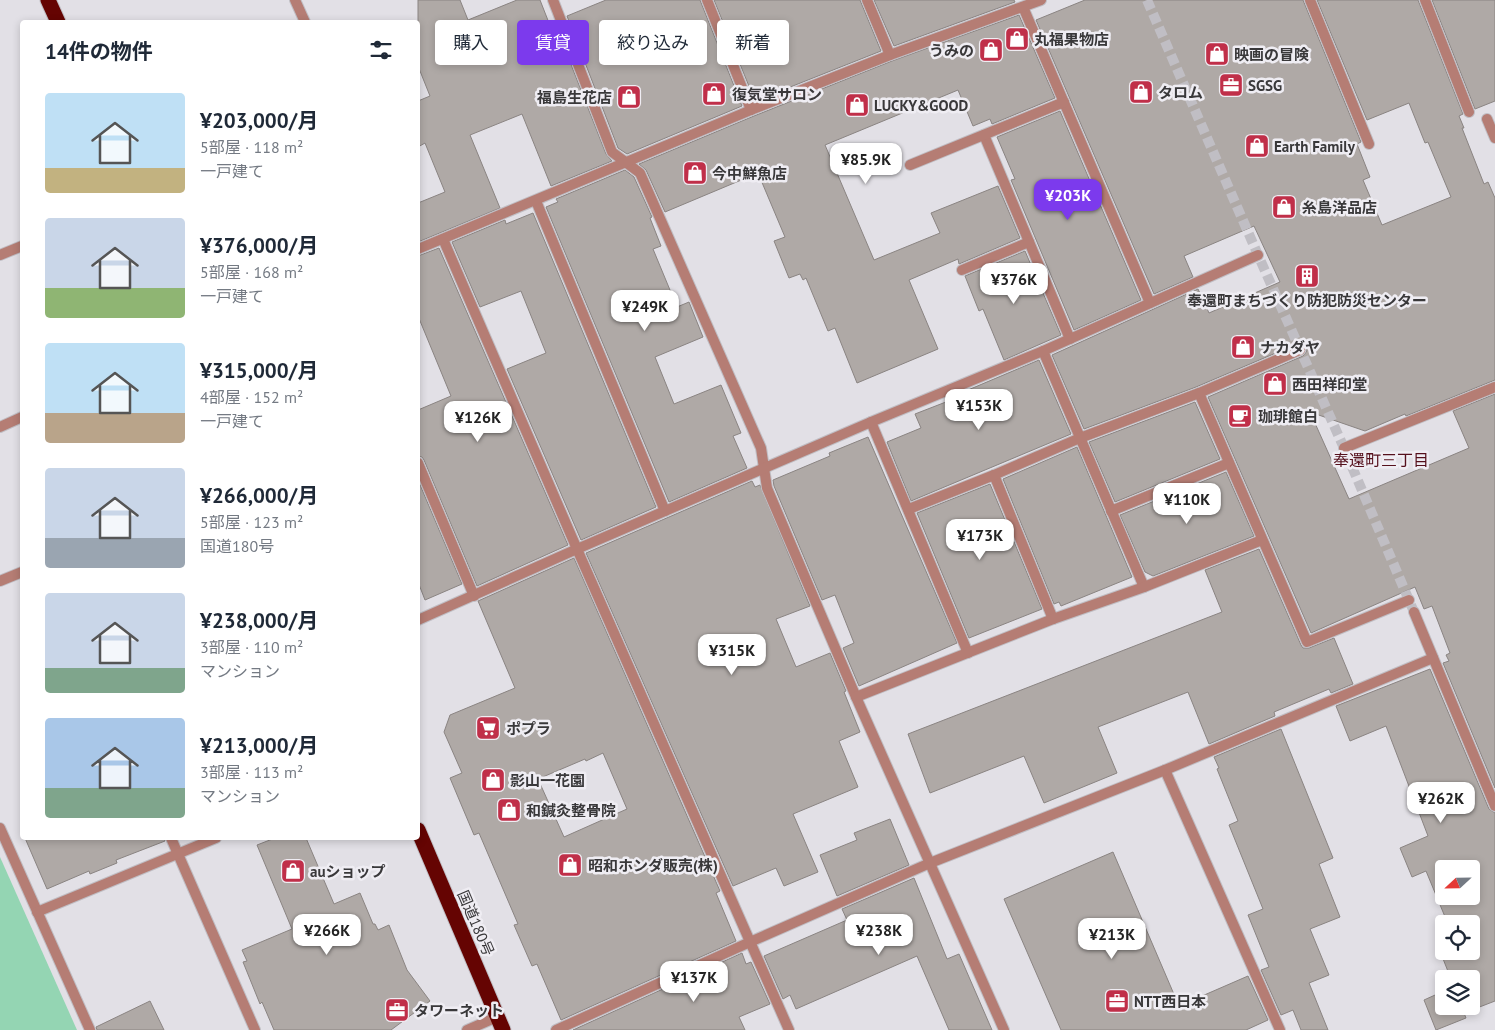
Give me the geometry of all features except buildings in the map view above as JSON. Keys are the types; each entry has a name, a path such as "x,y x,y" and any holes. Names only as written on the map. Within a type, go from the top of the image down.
{"highway":[{"path":"48,0 57,20"},
{"name":"国道180号","path":"420,835 500,1023"}],"street":[{"path":"295,0 303,20"},
{"path":"553,0 612,152 640,173 761,448 767,488 856,697 1004,1030"},
{"path":"706,0 751,110"},
{"path":"867,0 890,55"},
{"path":"420,248 626,164 751,110 890,55 1040,0"},
{"path":"1310,0 1369,144"},
{"path":"1425,0 1469,112"},
{"path":"1023,7 1150,303"},
{"path":"910,165 1064,102"},
{"path":"1487,118 1495,138"},
{"path":"984,135 1070,338"},
{"path":"536,200 665,511"},
{"path":"444,239 577,549 789,1030"},
{"path":"962,270 1029,242"},
{"path":"0,255 20,247"},
{"path":"420,619 764,468 1043,351 1258,255"},
{"path":"909,509 1080,438 1199,393 1300,350"},
{"path":"1043,351 1144,587"},
{"path":"1344,448 1495,387"},
{"path":"1199,393 1307,642 1409,600"},
{"path":"0,427 20,417"},
{"path":"871,422 968,653"},
{"path":"1111,511 1229,464"},
{"path":"420,468 474,596"},
{"path":"994,475 1054,619"},
{"path":"856,697 1262,540"},
{"path":"0,581 20,573"},
{"path":"1414,612 1495,806"},
{"path":"556,1030 930,863 1165,770 1433,658"},
{"path":"1165,770 1280,1030"},
{"path":"0,828 90,1030"},
{"path":"172,840 255,1030"},
{"path":"37,912 211,840"},
{"path":"467,1030 500,1023"}],"green space":[{"path":"0,857 77,1030 0,1030"}],"tunnel":[{"path":"1147,0 1414,612"}],"place":[{"name":"丸福果物店","path":"1017,39"},
{"name":"うみの","path":"991,50"},
{"name":"映画の冒険","path":"1217,54"},
{"name":"SGSG","path":"1231,85"},
{"name":"タロム","path":"1141,92"},
{"name":"復気堂サロン","path":"714,94"},
{"name":"福島生花店","path":"629,97"},
{"name":"LUCKY&GOOD","path":"857,105"},
{"name":"Earth Family","path":"1257,146"},
{"name":"今中鮮魚店","path":"695,173"},
{"name":"糸島洋品店","path":"1284,207"},
{"name":"奉還町まちづくり防犯防災センター","path":"1307,276"},
{"name":"ナカダヤ","path":"1243,347"},
{"name":"西田祥印堂","path":"1275,384"},
{"name":"珈琲館白","path":"1240,416"},
{"name":"ポプラ","path":"488,728"},
{"name":"影山一花園","path":"493,780"},
{"name":"和鍼灸整骨院","path":"509,810"},
{"name":"昭和ホンダ販売(株)","path":"570,865"},
{"name":"auショップ","path":"293,871"},
{"name":"NTT西日本","path":"1117,1001"},
{"name":"タワーネット","path":"397,1010"}],"district":[{"name":"奉還町三丁目","path":"1381,460"}]}
